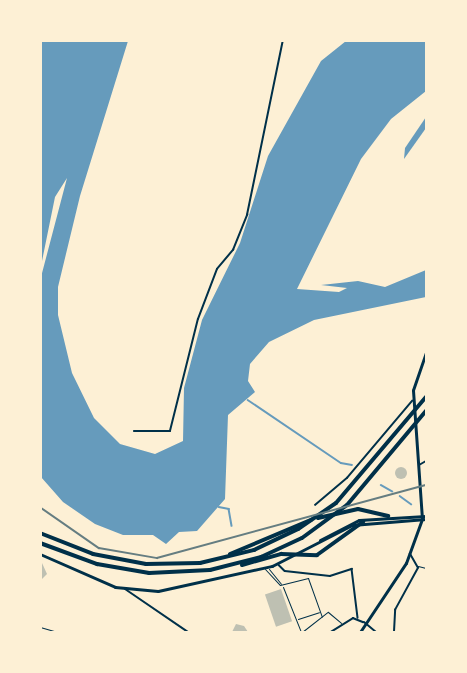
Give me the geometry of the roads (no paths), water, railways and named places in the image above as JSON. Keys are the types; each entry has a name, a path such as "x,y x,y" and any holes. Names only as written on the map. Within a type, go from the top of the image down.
{"highway":[{"path":"40,533 111,559 177,564 233,556 298,529 342,498 426,398"},
{"path":"217,569 275,551 324,523 353,499 426,411"},
{"path":"177,564 231,554 290,526 343,512 388,516"},
{"path":"40,543 127,571 217,569 285,554 306,556 323,552 363,522"}],"main road":[{"path":"360,633 364,622 410,554 424,518 413,401 415,376 426,353"},
{"path":"40,554 125,589 164,590 267,568 350,523 388,516 424,518"},
{"path":"319,541 363,522 424,518"}],"street":[{"path":"134,431 170,430 198,319 217,268 233,250 247,215 283,40"},
{"path":"315,504 347,478 413,401"},
{"path":"420,465 426,461"},
{"path":"394,633 395,610 418,566 410,554"},
{"path":"278,564 288,572 337,576 352,569 358,618 376,633"},
{"path":"125,589 188,633"},
{"path":"331,633 358,618"}],"lane":[{"path":"418,566 426,568"},
{"path":"267,568 270,580 282,585 308,578 322,617"},
{"path":"282,585 301,633 322,617 333,612 342,625"},
{"path":"296,620 320,612"}],"water":[{"path":"41,40 128,41 80,196 58,287 58,315 72,373 94,418 120,444 155,454 183,441 184,388 202,320 240,243 268,156 321,61 346,41 426,41 426,91 391,119 361,159 297,289 339,292 347,288 321,285 358,281 385,287 426,270 426,297 314,320 269,342 250,364 248,381 255,392 228,415 225,499 197,531 179,532 166,544 153,535 123,535 95,524 63,502 41,477 41,277 67,178 55,197 41,266"},
{"path":"426,117 426,128 404,159 405,148"}],"waterway":[{"path":"248,400 341,463 352,465"},
{"path":"381,485 392,491"},
{"path":"400,496 411,504"},
{"path":"219,507 229,509 232,526"}],"railway":[{"path":"40,507 99,548 157,558 426,485"}]}
